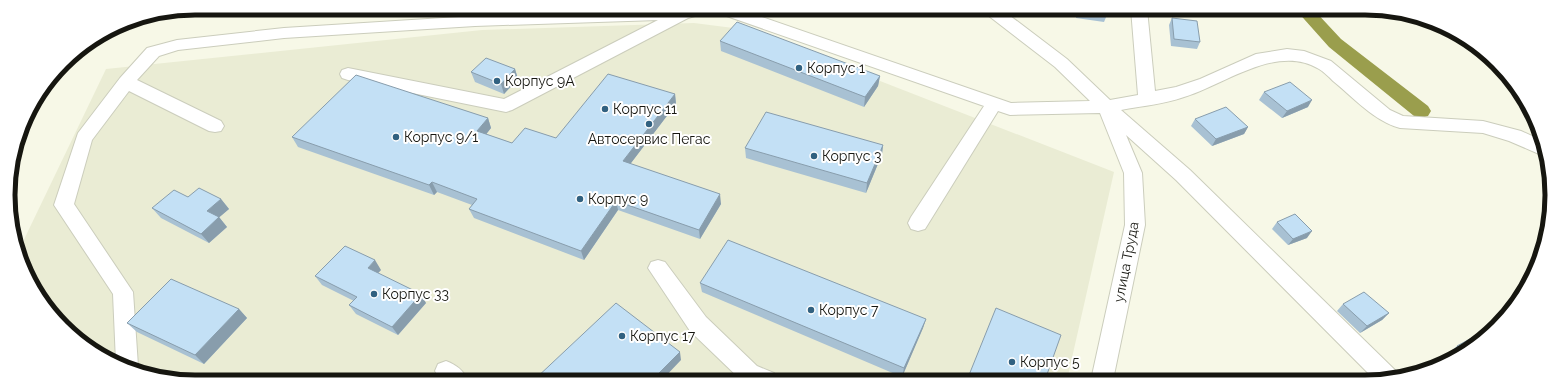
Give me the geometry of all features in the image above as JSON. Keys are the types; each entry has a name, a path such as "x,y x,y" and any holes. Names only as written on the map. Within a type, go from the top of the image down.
{"street":[{"path":"127,361 123,292 64,205 84,138 126,82 153,52 177,45 284,33 475,21 652,15"},
{"path":"348,74 506,106 680,15"},
{"path":"741,15 1010,109 1106,107 1179,93 1206,83 1256,60 1287,55 1304,57 1325,65 1384,114 1400,122 1482,127 1515,136 1538,147"},
{"name":"улица Труда","path":"999,15 1062,63 1106,107 1133,173 1135,225 1103,375"},
{"path":"1140,15 1147,99"},
{"path":"126,82 215,126"},
{"path":"918,223 994,104"},
{"path":"1106,107 1183,175 1384,374"},
{"path":"658,268 698,324 749,373 754,375"}],"shaded area":[{"path":"694,23 749,30 1114,172 1068,375 183,375 148,369 126,361 95,345 85,338 60,314 52,305 39,285 22,244 106,69 482,30"}],"building":[{"path":"1172,18 1197,21 1200,42 1174,39"},
{"path":"737,22 880,76 865,97 720,41"},
{"path":"486,58 515,69 501,84 471,72"},
{"path":"608,74 675,94 623,161 720,194 699,230 616,201 581,251 469,209 477,199 432,182 429,185 292,137 356,75 488,118 477,131 512,143 525,128 556,138"},
{"path":"1290,82 1312,100 1287,111 1264,92"},
{"path":"1226,107 1248,127 1216,139 1195,119"},
{"name":"Корпус 3","path":"766,112 883,145 867,183 745,148"},
{"path":"199,188 221,199 207,211 219,217 201,234 152,208 174,190 188,197"},
{"path":"1295,214 1312,231 1293,239 1277,222"},
{"name":"Корпус 7","path":"728,240 926,319 904,368 700,283"},
{"name":"Корпус 33","path":"345,246 375,260 368,268 421,294 392,327 349,305 357,297 315,276"},
{"path":"171,279 239,309 195,355 127,323"},
{"path":"1364,292 1389,313 1367,326 1343,304"},
{"name":"Корпус 17","path":"616,303 680,352 657,375 539,375"},
{"name":"Корпус 5","path":"996,308 1061,335 1047,375 969,375"},
{"path":"1479,334 1479,334 1459,348 1457,346"}],"waterway":[{"path":"1310,15 1335,43 1421,111"}],"place":[{"name":"Корпус 1","path":"799,68"},
{"name":"Корпус 9А","path":"497,81"},
{"name":"Корпус 11","path":"605,109"},
{"name":"Автосервис Пегас","path":"649,124"},
{"name":"Корпус 9/1","path":"396,137"},
{"name":"Корпус 3","path":"814,156"},
{"name":"Корпус 9","path":"580,199"},
{"name":"Корпус 33","path":"374,294"},
{"name":"Корпус 7","path":"811,310"},
{"name":"Корпус 17","path":"622,336"},
{"name":"Корпус 5","path":"1012,362"}]}
